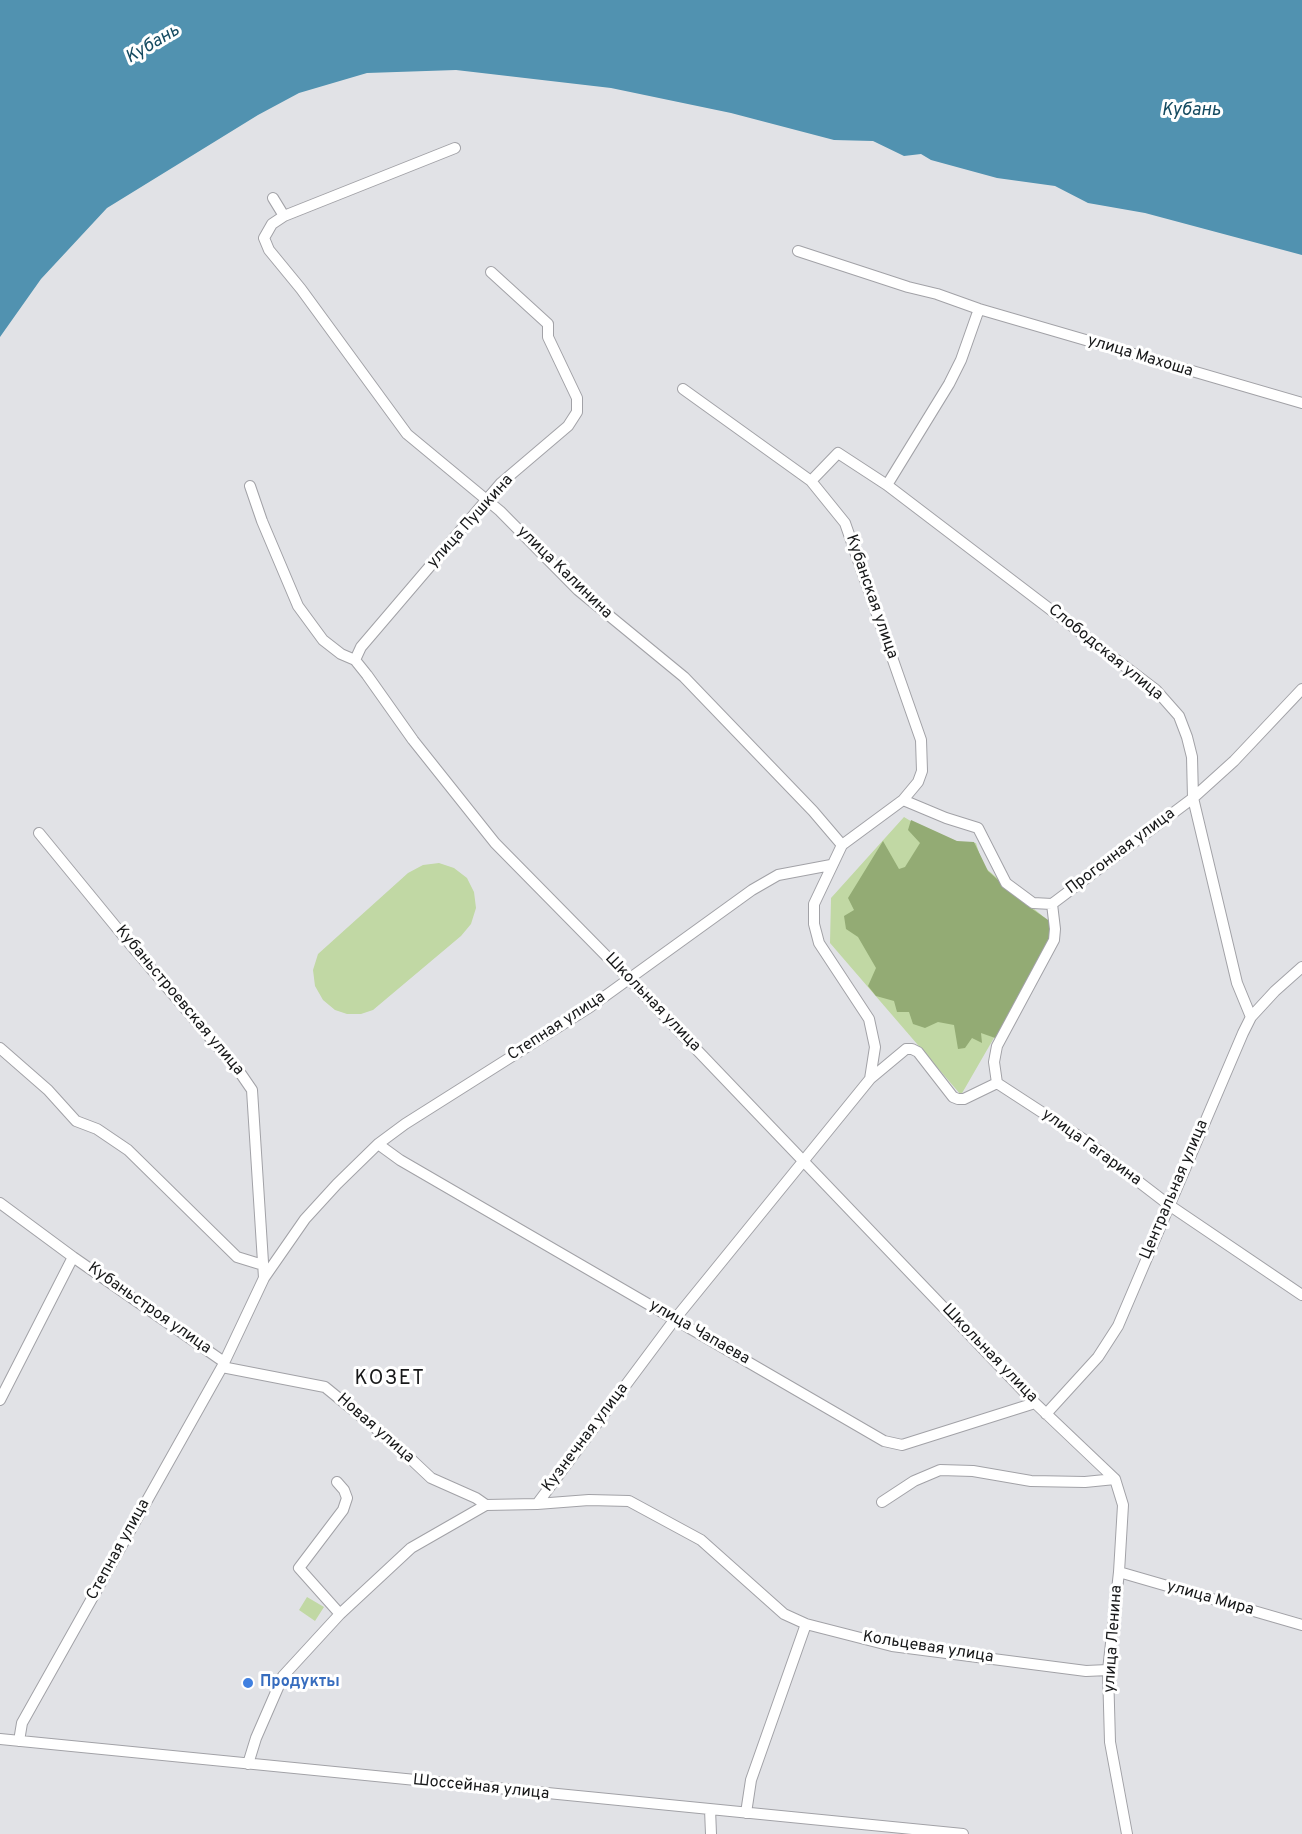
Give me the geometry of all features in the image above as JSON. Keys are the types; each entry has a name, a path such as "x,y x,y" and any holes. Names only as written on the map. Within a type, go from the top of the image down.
{"street":[{"path":"273,198 284,216 455,148"},
{"name":"улица Калинина","path":"284,216 272,224 264,238 269,250 301,289 407,435 500,511 578,590 684,676 813,811 842,845"},
{"name":"улица Махоша","path":"798,251 879,279 937,294 979,309 1302,403"},
{"name":"улица Пушкина","path":"355,660 361,646 488,501 501,483 568,426 577,412 577,398 548,337 548,324 491,272"},
{"path":"887,485 949,384 961,360 979,309"},
{"name":"Кубанская улица","path":"683,389 811,481 845,523 921,741 922,771 918,782 903,800 842,845"},
{"name":"Слободская улица","path":"811,481 838,453 887,485 1156,690 1179,716 1192,757 1193,798 1237,983 1251,1017"},
{"name":"Школьная улица","path":"250,486 262,521 298,606 323,639 341,654 355,660 413,740 495,843 629,979 1035,1403 1115,1479"},
{"name":"Прогонная улица","path":"997,1083 994,1062 997,1046 1054,940 1052,904 1193,798 1234,761 1302,689"},
{"path":"903,800 946,819 978,828 1006,883 1033,903 1052,904"},
{"name":"Кубаньстроевская улица","path":"39,833 252,1090 264,1278"},
{"path":"842,845 814,904 814,924 819,943 869,1019 875,1047 870,1079"},
{"name":"Степная улица","path":"19,1741 22,1723 223,1365 264,1278 305,1220 337,1184 378,1144 405,1124 629,979 752,890 778,875 831,865"},
{"name":"Центральная улица","path":"1047,1414 1098,1357 1118,1326 1251,1017 1302,967"},
{"path":"0,1048 48,1090 76,1121 98,1129 128,1149 237,1257 263,1265"},
{"name":"Кузнечная улица","path":"248,1764 256,1738 283,1676 340,1614 411,1548 486,1505 537,1504 675,1319 870,1079 906,1049 912,1049 918,1052 953,1097 958,1099 964,1099 997,1083"},
{"name":"улица Гагарина","path":"997,1083 1083,1139 1169,1205 1302,1295"},
{"name":"улица Чапаева","path":"378,1144 400,1160 884,1440 902,1445 1035,1403"},
{"name":"Кубаньстроя улица","path":"0,1203 223,1365"},
{"path":"0,1400 73,1257"},
{"name":"Новая улица","path":"223,1365 325,1387 396,1445 431,1478 476,1497 486,1505"},
{"path":"882,1502 914,1481 940,1470 973,1471 1031,1481 1085,1482 1115,1479"},
{"name":"улица Ленина","path":"1115,1479 1123,1505 1119,1572 1108,1670 1110,1742 1127,1834"},
{"path":"337,1482 347,1498 344,1510 299,1568 340,1614"},
{"name":"Кольцевая улица","path":"537,1504 589,1500 628,1501 700,1540 784,1614 806,1624 892,1646 1086,1671 1108,1670"},
{"name":"улица Мира","path":"1119,1572 1302,1625"},
{"path":"746,1813 751,1780 806,1624"},
{"name":"Шоссейная улица","path":"0,1739 963,1834"},
{"path":"710,1809 711,1834"}],"green space":[{"path":"904,817 949,844 976,843 983,866 1045,918 1051,939 961,1095 830,943 831,898"},
{"path":"911,820 957,841 974,842 988,871 1025,904 1051,922 1055,933 998,1039 981,1033 982,1043 972,1038 965,1048 958,1049 954,1025 938,1022 925,1028 913,1024 909,1012 897,1012 894,1001 876,996 868,986 876,968 858,937 846,929 844,916 854,910 848,898 883,841 899,869 905,867 920,843 908,830"},
{"path":"439,863 454,868 467,878 474,892 476,908 471,924 461,936 373,1010 361,1014 347,1014 335,1010 323,1000 315,986 313,970 318,954 408,873 423,865"},
{"path":"307,1597 324,1607 315,1621 299,1610"}],"water":[{"name":"Кубань","path":"0,0 1302,0 1302,255 1145,213 1088,203 1055,186 997,178 931,160 921,154 904,156 873,141 834,140 731,113 611,88 456,70 367,73 299,93 258,115 107,208 41,279 0,337"}],"place":[{"name":"Продукты","path":"248,1683"}],"district":[{"name":"КОЗЕТ","path":"390,1380"}]}
